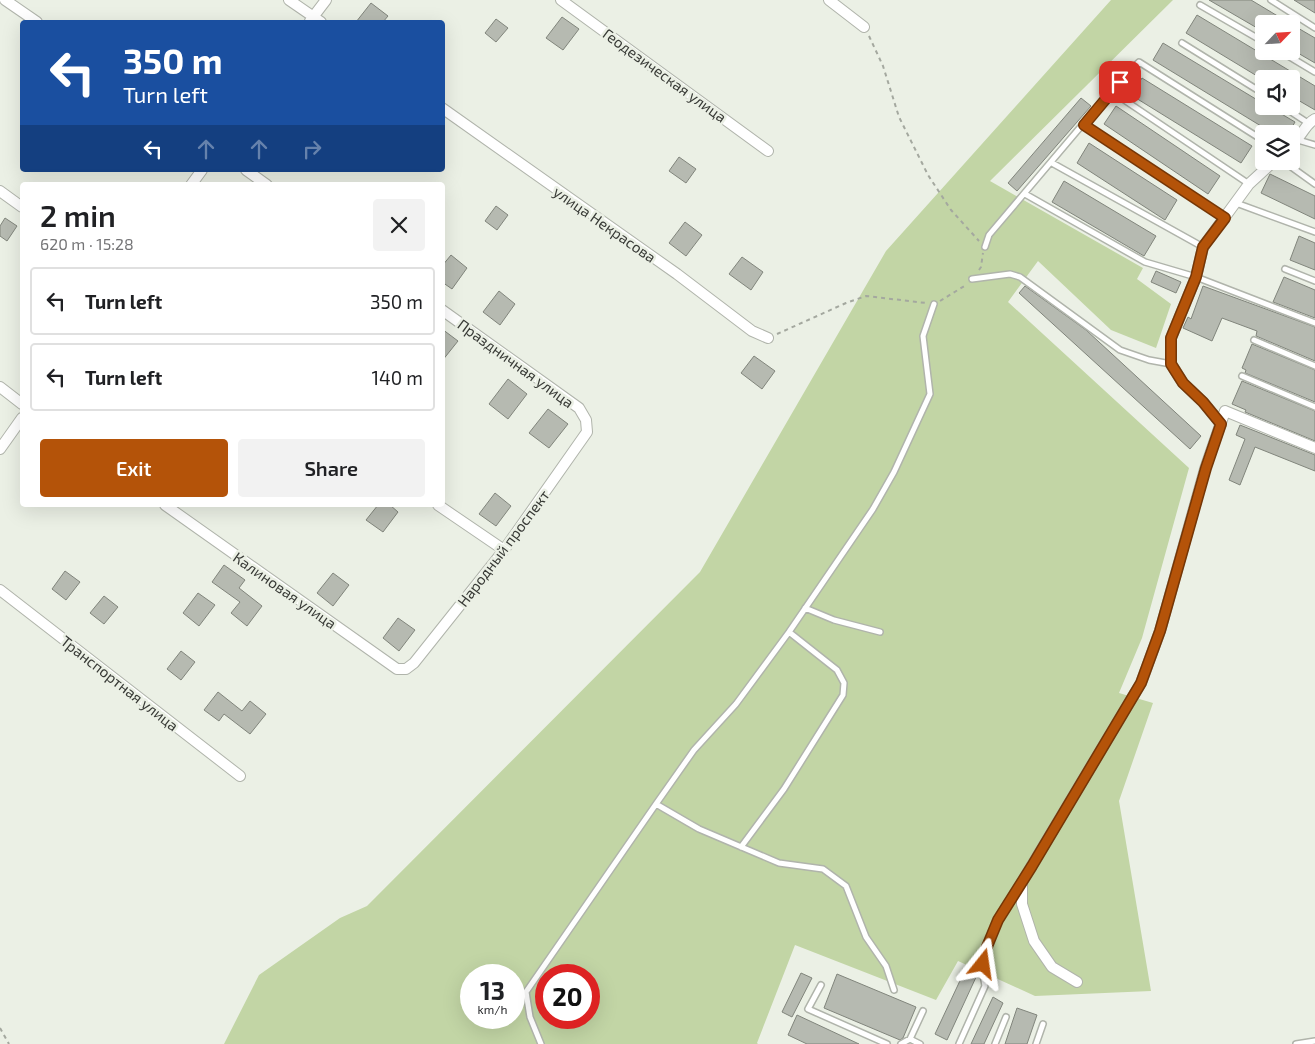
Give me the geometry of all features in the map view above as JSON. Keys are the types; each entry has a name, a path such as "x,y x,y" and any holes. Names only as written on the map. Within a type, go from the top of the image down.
{"street":[{"path":"5,0 34,20"},
{"path":"289,0 314,20"},
{"path":"316,20 326,0"},
{"name":"Геодезическая улица","path":"561,0 768,151"},
{"path":"829,0 864,27"},
{"name":"улица Некрасова","path":"445,110 677,274 752,331 768,338"},
{"path":"1300,136 1312,121"},
{"path":"1221,424 1203,402 1183,383 1171,364 1171,338 1196,277 1203,247 1249,184 1264,170"},
{"path":"249,172 263,182"},
{"path":"0,191 20,206"},
{"name":"Праздничная улица","path":"445,312 580,408 586,420"},
{"path":"0,387 20,402"},
{"path":"1077,982 1052,967 1034,940 1022,904 1022,882 1141,683 1160,631 1203,477 1226,411 1315,448"},
{"name":"Народный проспект","path":"406,669 414,663 504,550 587,432 586,420"},
{"path":"0,449 20,421"},
{"name":"Калиновая улица","path":"168,507 397,669 406,669"},
{"path":"441,507 504,550"},
{"name":"Транспортная улица","path":"0,590 240,776"}],"lane":[{"path":"1271,0 1315,28"},
{"path":"1200,4 1255,37"},
{"path":"1182,43 1255,88"},
{"path":"1295,60 1315,72"},
{"path":"984,247 989,236 1111,92 1139,62 1255,136"},
{"path":"1111,92 1249,184"},
{"path":"1300,115 1312,121"},
{"path":"1084,125 1225,218"},
{"path":"1300,143 1315,145"},
{"path":"1052,163 1203,247"},
{"path":"1296,170 1315,184"},
{"path":"1025,194 1145,262 1196,277 1315,323"},
{"path":"1236,203 1315,232"},
{"path":"1285,269 1315,281"},
{"path":"972,279 1010,274 1020,276 1120,350 1149,360 1171,364"},
{"path":"541,1044 530,1017 526,992 694,750 736,704 789,632 873,509 894,472 930,394 923,336 934,304"},
{"path":"1254,340 1315,366"},
{"path":"1242,376 1315,407"},
{"path":"805,608 834,620 880,632"},
{"path":"741,847 784,789 843,696 844,683 837,670 789,632"},
{"path":"656,804 699,829 779,863 823,868 846,886 866,937 886,966 894,990"},
{"path":"959,1044 985,986 983,974 984,954 998,920 1022,882"},
{"path":"821,985 808,1009 886,1044"},
{"path":"901,1044 910,1038 923,1011"},
{"path":"995,1044 1006,1017"},
{"path":"1036,1044 1043,1024"},
{"path":"910,1038 920,1044"},
{"path":"1296,1044 1315,1041"}],"path":[{"path":"768,338 866,296 934,304 967,285 981,267 984,247 951,210 928,175 899,117 883,66 864,27"},
{"path":"0,1028 9,1044"}],"green space":[{"path":"1111,0 1173,0 990,181 1143,268 1137,279 1171,304 1156,348 1111,330 1038,261 1008,302 1189,468 1142,638 1119,693 1153,703 1119,801 1151,991 1035,996 958,961 936,1000 795,945 758,1044 224,1044 259,975 340,918 367,906 700,572 886,251"}],"building":[{"path":"1209,0 1251,0 1276,15 1255,15 1255,27"},
{"path":"1294,0 1315,0 1315,13"},
{"path":"371,3 388,16 385,20 358,20"},
{"path":"1197,15 1255,50 1255,60 1272,60 1288,70 1255,70 1255,75 1186,33"},
{"path":"562,17 579,29 563,50 546,38"},
{"path":"496,19 508,28 496,42 485,33"},
{"path":"1300,29 1315,38 1315,63 1300,54"},
{"path":"1163,43 1255,99 1255,115 1283,115 1295,122 1293,125 1259,125 1153,60"},
{"path":"1300,77 1315,86 1315,110 1300,101"},
{"path":"1142,78 1252,146 1241,163 1131,95"},
{"path":"1081,98 1091,106 1017,191 1008,183"},
{"path":"1116,106 1220,176 1208,194 1104,124"},
{"path":"1089,143 1177,200 1165,220 1077,163"},
{"path":"679,157 696,169 686,183 669,171"},
{"path":"1270,174 1315,196 1315,219 1261,193"},
{"path":"1064,181 1156,236 1144,256 1052,202"},
{"path":"496,206 508,215 497,230 485,221"},
{"path":"5,218 17,226 7,241 0,236 0,226"},
{"path":"685,222 702,235 686,256 669,243"},
{"path":"1299,236 1315,243 1315,270 1290,260"},
{"path":"451,255 467,268 452,289 445,284 445,262"},
{"path":"742,257 763,272 751,290 729,274"},
{"path":"1156,271 1181,282 1176,293 1151,282"},
{"path":"1284,277 1315,290 1315,318 1273,302"},
{"path":"1025,286 1086,330 1201,436 1190,449 1019,293"},
{"path":"1203,286 1315,327 1315,361 1256,336 1257,331 1222,318 1212,341 1183,328 1188,317 1191,319"},
{"path":"499,291 515,304 500,325 483,312"},
{"path":"445,331 458,341 445,357"},
{"path":"1252,344 1315,370 1315,402 1245,373 1246,370 1242,368"},
{"path":"754,356 775,371 762,389 741,373"},
{"path":"508,379 527,394 508,419 489,404"},
{"path":"1242,381 1315,411 1315,441 1245,412 1246,410 1232,404"},
{"path":"548,409 568,424 549,448 529,433"},
{"path":"1240,425 1315,455 1315,471 1255,447 1240,485 1229,480 1245,439 1236,435"},
{"path":"495,493 511,506 496,526 479,514"},
{"path":"376,507 392,507 398,512 383,532 366,520"},
{"path":"224,565 245,580 239,588 262,606 247,626 231,613 240,602 212,582"},
{"path":"65,571 80,582 66,600 52,589"},
{"path":"333,573 349,585 333,606 317,593"},
{"path":"198,593 215,605 199,626 183,613"},
{"path":"104,596 118,607 104,624 90,613"},
{"path":"398,618 415,630 399,651 383,638"},
{"path":"181,651 195,662 181,680 167,669"},
{"path":"218,692 242,711 250,701 266,714 250,734 224,714 219,721 204,710"},
{"path":"965,970 977,975 947,1040 935,1034"},
{"path":"801,973 812,978 792,1017 782,1012"},
{"path":"837,974 916,1007 903,1038 900,1040 824,1008"},
{"path":"993,997 1003,1003 984,1044 971,1044"},
{"path":"1017,1008 1037,1015 1027,1044 1005,1044"},
{"path":"797,1015 859,1044 807,1044 788,1035"}],"route":[{"path":"983,964 984,954 998,920 1141,683 1160,631 1206,468 1221,424 1203,402 1183,383 1171,364 1171,338 1196,277 1203,247 1225,218 1084,125 1120,82"}]}
